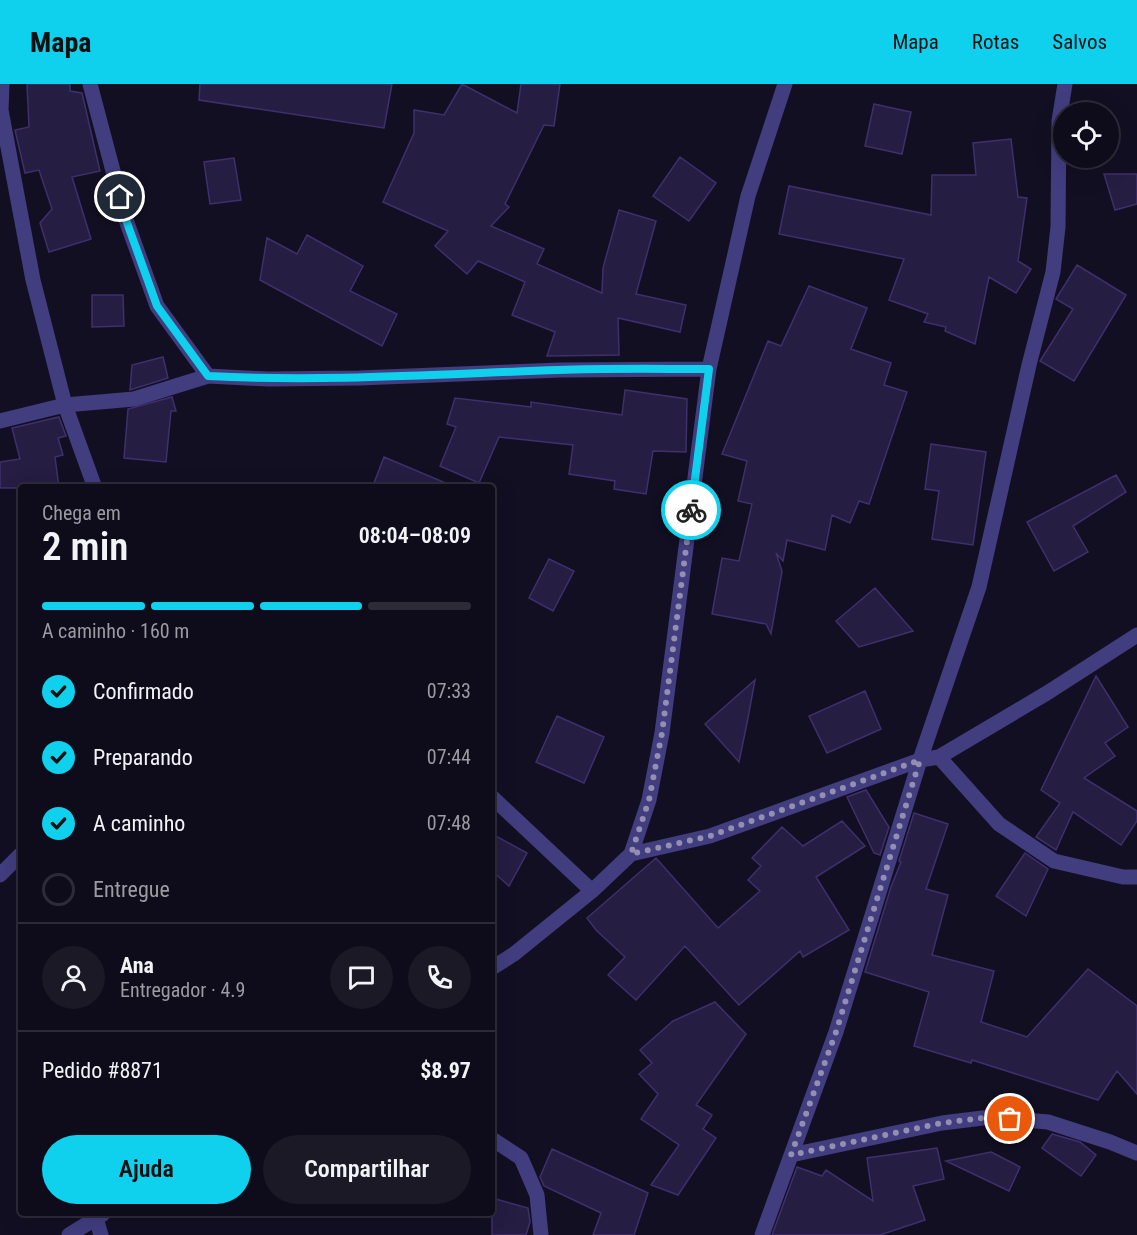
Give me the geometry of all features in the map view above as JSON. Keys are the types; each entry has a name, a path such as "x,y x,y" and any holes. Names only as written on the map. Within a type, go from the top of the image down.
{"street":[{"path":"2,84 1,110 33,280 65,405 94,484"},
{"path":"90,84 126,220 157,306 208,376"},
{"path":"495,966 514,954 592,891 631,854 649,800 662,733 709,369 748,196 785,84"},
{"path":"762,1235 836,1032 920,760 979,587 1053,272 1058,227 1059,121 1065,84"},
{"path":"0,421 65,405 134,399 208,376 268,379 359,378 560,370 709,369"},
{"path":"631,854 710,836 920,760 939,758 1137,635"},
{"path":"939,758 999,824 1054,861 1123,877 1137,878"},
{"path":"495,800 592,891"},
{"path":"0,875 18,857"},
{"path":"791,1155 942,1123 991,1117 1048,1122 1137,1153"},
{"path":"495,1141 521,1158 537,1196 541,1235"},
{"path":"69,1235 100,1216 101,1235"}],"building":[{"path":"27,84 70,84 70,91 82,93 100,171 72,177 91,239 49,252 40,223 52,209 39,170 25,173 15,130 29,127"},
{"path":"200,84 392,84 384,128 199,100"},
{"path":"462,84 517,113 521,84 560,84 554,126 544,125 505,204 509,207 491,226 544,249 537,264 602,293 603,268 619,210 656,221 636,294 686,305 680,332 618,318 619,355 547,356 555,332 512,315 525,282 478,261 467,274 435,246 448,231 383,202 414,133 414,110 444,115"},
{"path":"874,104 911,112 902,154 865,146"},
{"path":"1011,139 1018,197 1027,198 1018,261 1031,269 1016,293 989,277 975,344 945,331 946,327 924,322 928,314 889,300 904,259 779,234 789,186 931,215 932,175 976,175 973,143"},
{"path":"680,157 716,183 689,221 653,196"},
{"path":"234,158 241,200 210,204 204,162"},
{"path":"1104,174 1137,174 1137,204 1115,210"},
{"path":"307,235 363,266 350,291 397,314 382,346 260,280 267,238 297,254"},
{"path":"1077,265 1126,295 1074,381 1040,361 1073,309 1056,299"},
{"path":"809,286 867,308 851,349 891,363 884,385 907,392 869,504 859,501 850,523 832,515 825,550 787,540 783,561 776,553 782,571 771,634 766,624 712,614 722,558 739,561 752,504 738,501 747,461 722,454 768,341 781,346"},
{"path":"92,295 123,295 124,326 92,327"},
{"path":"163,357 168,378 130,390 132,365"},
{"path":"625,390 687,399 686,452 653,451 646,494 614,489 615,481 569,474 573,445 499,437 479,483 440,466 456,427 447,424 455,398 531,407 531,402 622,415"},
{"path":"172,397 176,411 171,411 166,462 124,458 128,409"},
{"path":"59,417 66,436 58,438 63,455 55,457 58,484 18,484 18,488 0,488 0,462 20,459 12,428"},
{"path":"931,444 986,452 973,545 932,539 939,491 925,489"},
{"path":"384,457 448,484 374,484"},
{"path":"1116,475 1126,492 1073,526 1088,552 1054,571 1027,522"},
{"path":"549,559 574,571 553,611 529,598"},
{"path":"875,588 913,631 859,647 836,621"},
{"path":"1096,676 1128,727 1105,743 1115,756 1084,778 1137,811 1137,821 1121,845 1073,812 1056,850 1036,837 1060,803 1041,790"},
{"path":"755,680 747,723 739,762 705,724"},
{"path":"865,691 881,729 827,753 809,716"},
{"path":"557,716 604,737 584,783 536,762"},
{"path":"866,790 889,827 880,855 874,853 847,797"},
{"path":"914,813 948,824 926,889 948,895 932,955 994,971 981,1022 1027,1037 1088,969 1137,1006 1137,1094 1117,1071 1098,1100 972,1060 971,1063 914,1046 929,992 865,972 901,862 899,861"},
{"path":"842,821 865,846 816,877 849,930 803,957 800,951 739,1005 685,946 636,1000 608,975 625,957 596,930 587,918 656,858 718,928 760,891 748,880 761,866 752,858 782,827 803,846"},
{"path":"495,836 527,853 509,886 495,874"},
{"path":"1025,853 1048,869 1026,916 996,896"},
{"path":"715,1002 746,1034 696,1105 712,1115 703,1129 716,1138 678,1195 651,1185 679,1145 641,1119 658,1094 639,1074 652,1063 640,1050 673,1021"},
{"path":"1052,1134 1080,1142 1096,1155 1081,1176 1042,1148"},
{"path":"937,1148 944,1179 913,1186 925,1220 880,1235 772,1235 797,1167 822,1176 826,1170 873,1201 867,1158"},
{"path":"552,1149 648,1193 634,1235 593,1235 601,1213 544,1186 540,1177"},
{"path":"991,1152 1020,1167 1009,1191 946,1161"},
{"path":"495,1199 528,1208 530,1222 526,1235 492,1235"}],"way so far":[{"path":"691,510 662,733 649,800 631,854 710,836 920,760 836,1032 791,1155 942,1123 991,1117 1010,1119"}],"route":[{"path":"120,197 157,306 208,376 268,379 359,378 560,370 709,369 691,510"}]}
